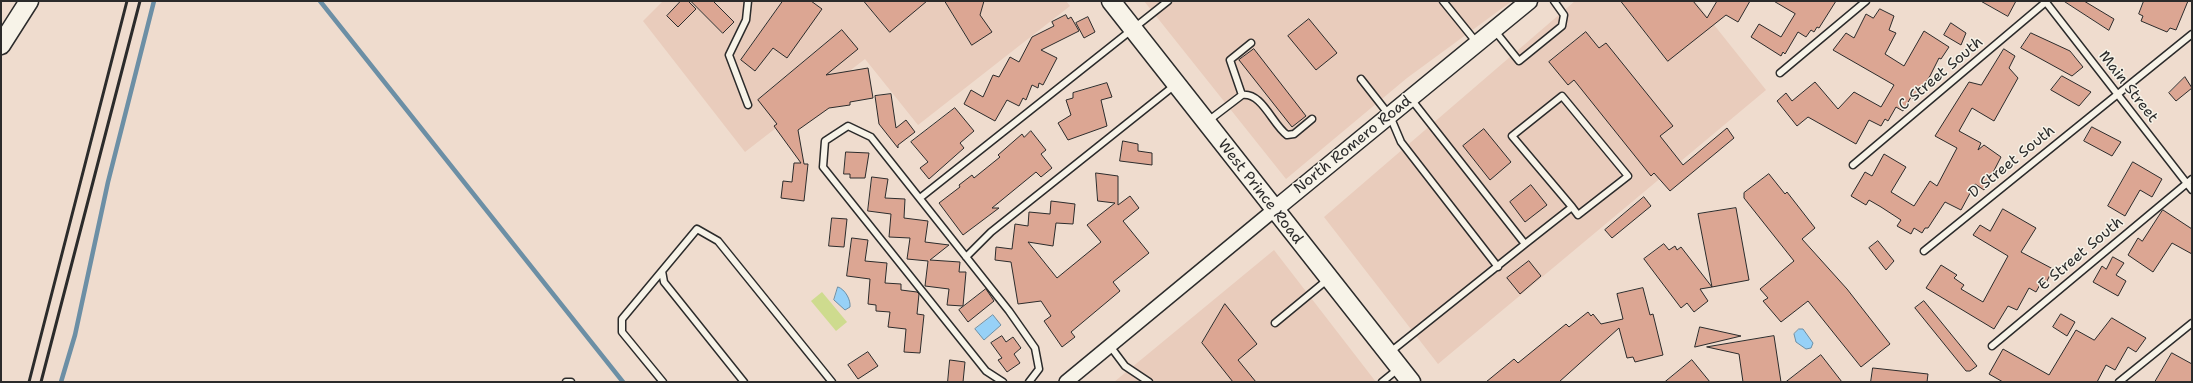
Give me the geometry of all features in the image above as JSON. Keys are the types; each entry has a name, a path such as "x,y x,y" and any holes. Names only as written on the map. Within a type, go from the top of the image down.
{"main road":[{"path":"1,45 29,1"},
{"name":"West Prince Road","path":"1111,1 1274,210 1411,382"}],"street":[{"name":"North Romero Road","path":"1066,382 1529,1"}],"lane":[{"path":"748,1 746,20 729,55 748,105"},
{"path":"920,198 1168,1"},
{"path":"1443,1 1478,44"},
{"path":"1494,30 1519,61 1562,26 1564,15 1554,1"},
{"path":"1780,73 1866,1"},
{"name":"Main Street","path":"2046,1 2117,93 2189,181 2192,190"},
{"name":"C Street South","path":"1853,165 2046,1"},
{"name":"D Street South","path":"1924,252 2117,93 2192,34"},
{"path":"1242,95 1230,60 1251,43"},
{"path":"1361,79 1390,116 1401,142 1498,267"},
{"path":"966,257 991,232 1176,84"},
{"path":"1206,123 1242,95 1248,94 1255,97 1281,131 1286,135 1294,134 1312,119"},
{"path":"1562,96 1628,176 1578,215 1572,207 1512,136 1562,96"},
{"path":"1410,99 1525,244"},
{"path":"1003,382 986,370 823,167 825,141 848,126 871,137 1009,311 1035,348 1039,369 1030,382"},
{"name":"E Street South","path":"1992,346 2189,181"},
{"path":"1388,354 1572,207"},
{"path":"663,382 622,332 620,328 622,319 697,230 718,241 832,382"},
{"path":"662,272 664,282 744,382"},
{"path":"1275,322 1328,278"},
{"path":"2119,382 2192,323"},
{"path":"1110,346 1125,366 1145,381"},
{"path":"1382,382 1399,368"},
{"path":"566,382 571,382"}],"shaded area":[{"path":"663,1 1066,1 1070,6 918,125 865,59 745,152 643,21"},
{"path":"1144,1 1512,1 1407,78 1286,179"},
{"path":"1575,1 1695,1 1766,90 1438,364 1324,217"},
{"path":"1274,250 1376,382 1114,382"}],"green space":[{"path":"822,292 847,322 836,331 811,301"}],"water":[{"path":"838,287 845,292 850,301 850,307 845,310 834,300"},
{"path":"993,315 1001,325 984,340 975,329"},
{"path":"1799,329 1803,329 1813,343 1811,348 1806,349 1796,342 1794,334"}],"building":[{"path":"681,1 688,1 696,9 678,27 667,16"},
{"path":"691,1 713,1 734,22 723,33"},
{"path":"783,1 811,1 822,9 787,58 773,48 755,71 741,60"},
{"path":"864,1 927,1 890,32"},
{"path":"945,1 984,1 980,15 992,32 972,45"},
{"path":"1621,1 1693,1 1707,18 1717,1 1750,1 1738,22 1726,15 1668,61"},
{"path":"1774,1 1836,1 1819,28 1817,27 1814,32 1811,30 1806,37 1798,32 1785,54 1783,52 1781,56 1751,37 1759,24 1781,37 1795,14"},
{"path":"1981,1 2016,1 2008,16"},
{"path":"2064,1 2084,1 2114,19 2109,30"},
{"path":"2144,1 2188,1 2176,30 2170,28 2167,32 2141,21 2143,16 2139,14"},
{"path":"1880,9 1894,16 1889,30 1896,33 1885,54 1904,66 1924,31 1949,47 1941,59 1939,58 1930,76 1914,99 1911,97 1903,111 1896,107 1888,121 1885,119 1881,126 1869,120 1856,144 1808,117 1797,126 1777,101 1786,93 1792,101 1815,82 1838,109 1854,92 1881,107 1894,85 1833,50 1846,33 1854,38 1866,14 1873,18"},
{"path":"1066,15 1068,19 1071,17 1079,31 1041,50 1057,58 1043,85 1039,83 1038,88 1032,85 1026,100 1023,98 1019,106 1007,100 995,121 964,104 971,90 983,97 993,75 999,77 1010,57 1019,62 1032,37 1054,26 1052,22"},
{"path":"1088,17 1095,32 1084,38 1076,23"},
{"path":"1309,19 1337,53 1316,70 1288,36"},
{"path":"1951,23 1966,33 1961,45 1944,35"},
{"path":"842,30 858,49 826,75 868,68 873,98 850,102 850,105 829,108 798,130 804,164 808,164 804,201 781,198 783,181 792,182 794,163 801,163 774,126 777,124 758,100"},
{"path":"1586,32 1599,48 1606,43 1673,126 1660,136 1683,165 1727,128 1734,138 1670,191 1654,173 1651,176 1574,80 1568,85 1549,62"},
{"path":"2031,33 2070,51 2083,67 2072,76 2021,48"},
{"path":"1254,49 1306,116 1292,127 1239,60"},
{"path":"2004,49 2015,56 2009,68 2018,78 1994,121 1972,108 1959,131 1981,143 1978,150 1984,145 2001,157 1984,190 1975,184 1961,210 1945,202 1928,228 1925,228 1922,233 1914,228 1911,234 1897,226 1901,220 1881,207 1869,200 1866,205 1851,196 1865,172 1872,176 1884,154 1906,167 1891,192 1914,206 1930,181 1937,186 1957,148 1935,136 1969,82 1981,85"},
{"path":"2062,76 2091,92 2079,106 2051,90"},
{"path":"2185,77 2192,88 2176,101 2169,93"},
{"path":"1107,83 1112,97 1101,100 1107,126 1068,140 1058,123 1071,115 1066,100 1073,98 1073,93"},
{"path":"891,94 896,128 906,120 915,132 898,145 898,148 879,124 875,96"},
{"path":"955,108 974,131 960,143 964,148 929,179 920,168 928,162 911,142"},
{"path":"2092,127 2121,142 2112,156 2084,141"},
{"path":"1484,129 1511,162 1490,180 1463,146"},
{"path":"1031,131 1046,150 1041,154 1052,168 1041,177 1036,172 992,208 999,208 963,235 939,203 960,187 959,185 972,175 974,178 1000,157 998,155 1022,134 1024,137"},
{"path":"1123,141 1138,144 1138,151 1152,153 1152,165 1120,161"},
{"path":"846,152 869,153 865,178 850,178 850,174 844,174"},
{"path":"2133,162 2162,179 2152,197 2140,190 2125,216 2108,206"},
{"path":"1096,173 1118,176 1118,205 1130,196 1139,208 1123,221 1149,253 1113,282 1120,291 1071,332 1075,337 1062,347 1044,321 1051,316 1041,301 1018,304 1011,262 995,260 996,247 1012,249 1015,224 1028,226 1029,212 1050,214 1051,201 1075,204 1073,224 1056,223 1053,246 1028,242 1057,278 1101,242 1087,225 1115,203 1098,201"},
{"path":"1769,174 1785,194 1787,192 1815,228 1802,239 1847,289 1890,344 1861,367 1808,301 1781,322 1763,301 1768,298 1760,289 1794,261 1744,198 1744,193"},
{"path":"872,177 888,179 885,198 905,199 904,218 928,221 925,242 949,245 930,260 960,262 959,272 966,272 963,306 947,305 949,289 925,286 928,261 907,259 910,238 889,237 891,214 868,211"},
{"path":"1531,185 1547,205 1525,222 1510,202"},
{"path":"1644,197 1651,206 1612,238 1605,230"},
{"path":"1736,208 1749,280 1712,287 1698,214"},
{"path":"2003,209 2036,228 2021,252 2053,269 2046,283 2042,281 2036,292 2029,288 2017,310 2008,306 1994,329 1926,288 1941,265 1957,275 1954,278 1964,285 1961,289 1983,302 2008,256 1973,235 1980,225 1990,231"},
{"path":"2163,210 2192,229 2192,254 2172,243 2153,272 2128,255 2138,238 2142,241"},
{"path":"832,218 847,219 844,247 829,246"},
{"path":"852,238 868,240 865,261 887,263 885,283 901,284 901,290 917,292 919,294 917,314 924,315 920,353 904,352 906,329 888,327 890,312 876,311 876,305 868,304 870,279 847,276"},
{"path":"1878,241 1894,261 1886,270 1869,248"},
{"path":"1664,244 1669,250 1675,246 1677,250 1681,247 1712,287 1700,289 1708,301 1694,312 1687,303 1681,308 1644,259"},
{"path":"2113,257 2124,263 2116,275 2126,281 2118,296 2093,282 2102,266 2106,269"},
{"path":"1529,261 1541,276 1520,294 1507,278"},
{"path":"1643,288 1650,315 1653,314 1663,355 1635,362 1633,357 1627,358 1619,328 1559,382 1486,382 1514,359 1518,363 1566,324 1569,327 1588,312 1591,316 1593,314 1601,324 1623,319 1617,294"},
{"path":"986,289 994,301 968,322 959,310"},
{"path":"1924,301 1977,366 1970,371 1966,371 1915,308"},
{"path":"1225,304 1257,344 1238,360 1256,382 1233,382 1202,343"},
{"path":"2061,314 2075,322 2067,336 2053,327"},
{"path":"2112,318 2146,338 2136,352 2128,347 2115,370 2106,365 2097,382 2003,382 1989,374 2003,349 2049,375 2076,330 2094,340"},
{"path":"1700,327 1741,336 1695,347"},
{"path":"1002,336 1006,342 1013,337 1021,348 1014,354 1020,363 1007,372 998,360 1002,358 991,343"},
{"path":"1774,336 1781,382 1743,382 1739,354 1707,347"},
{"path":"868,352 878,366 858,379 848,365"},
{"path":"2172,353 2192,364 2192,382 2155,382"},
{"path":"1821,355 1842,382 1786,382"},
{"path":"950,360 965,362 963,382 948,382"},
{"path":"1692,360 1710,382 1665,382"},
{"path":"1873,368 1928,374 1927,382 1871,382"}],"waterway":[{"path":"61,382 75,335 108,182 154,1"},
{"path":"320,1 623,382"}],"railway":[{"path":"29,382 127,1"},
{"path":"41,382 140,1"}]}
